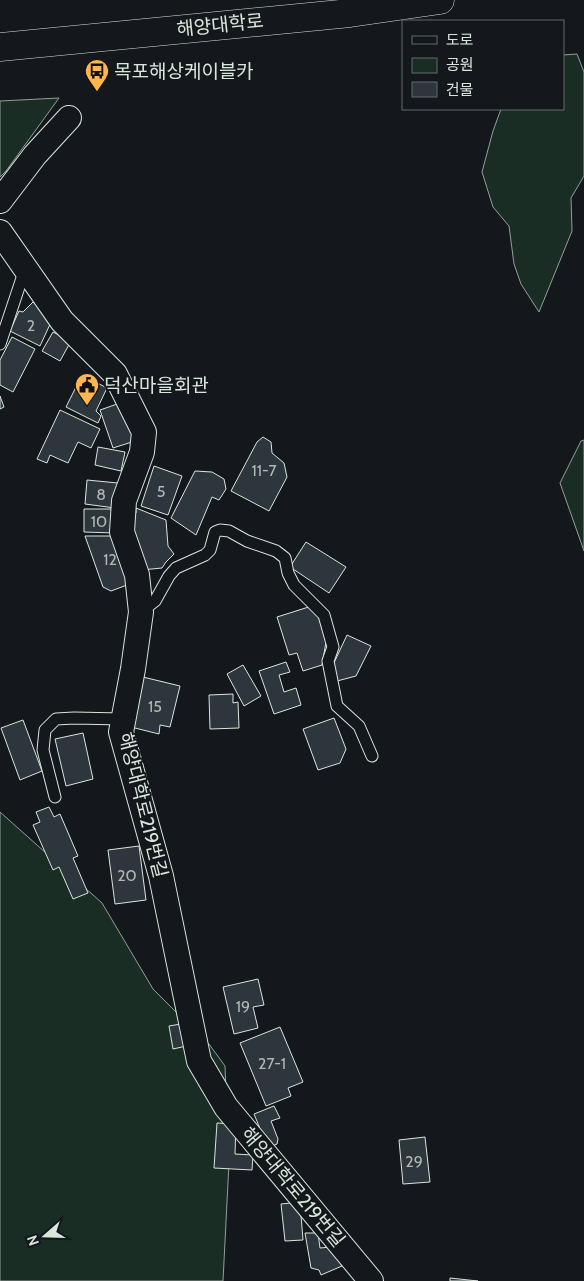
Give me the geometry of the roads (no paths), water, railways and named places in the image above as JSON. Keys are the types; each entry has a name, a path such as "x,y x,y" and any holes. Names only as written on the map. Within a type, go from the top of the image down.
{"street":[{"name":"해양대학로","path":"0,47 350,12 425,1"},
{"path":"0,201 35,155 68,118"},
{"name":"해양대학로219번길","path":"0,232 62,321 115,374 144,432 142,452 124,502 122,532 137,575 141,612 121,732 161,876 200,1061 226,1107 371,1281"}],"lane":[{"path":"0,344 25,268"},
{"path":"141,612 155,601 168,576 176,568 205,555 210,550 215,532 229,531 247,541 276,551 285,558 288,573 294,585 324,615 333,647 328,661 337,706 359,726 372,756"},
{"path":"55,797 43,750 46,730 56,719 123,720"}],"place":[{"name":"목포해상케이블카","path":"97,92"},
{"name":"덕산마을회관","path":"87,406"}]}
